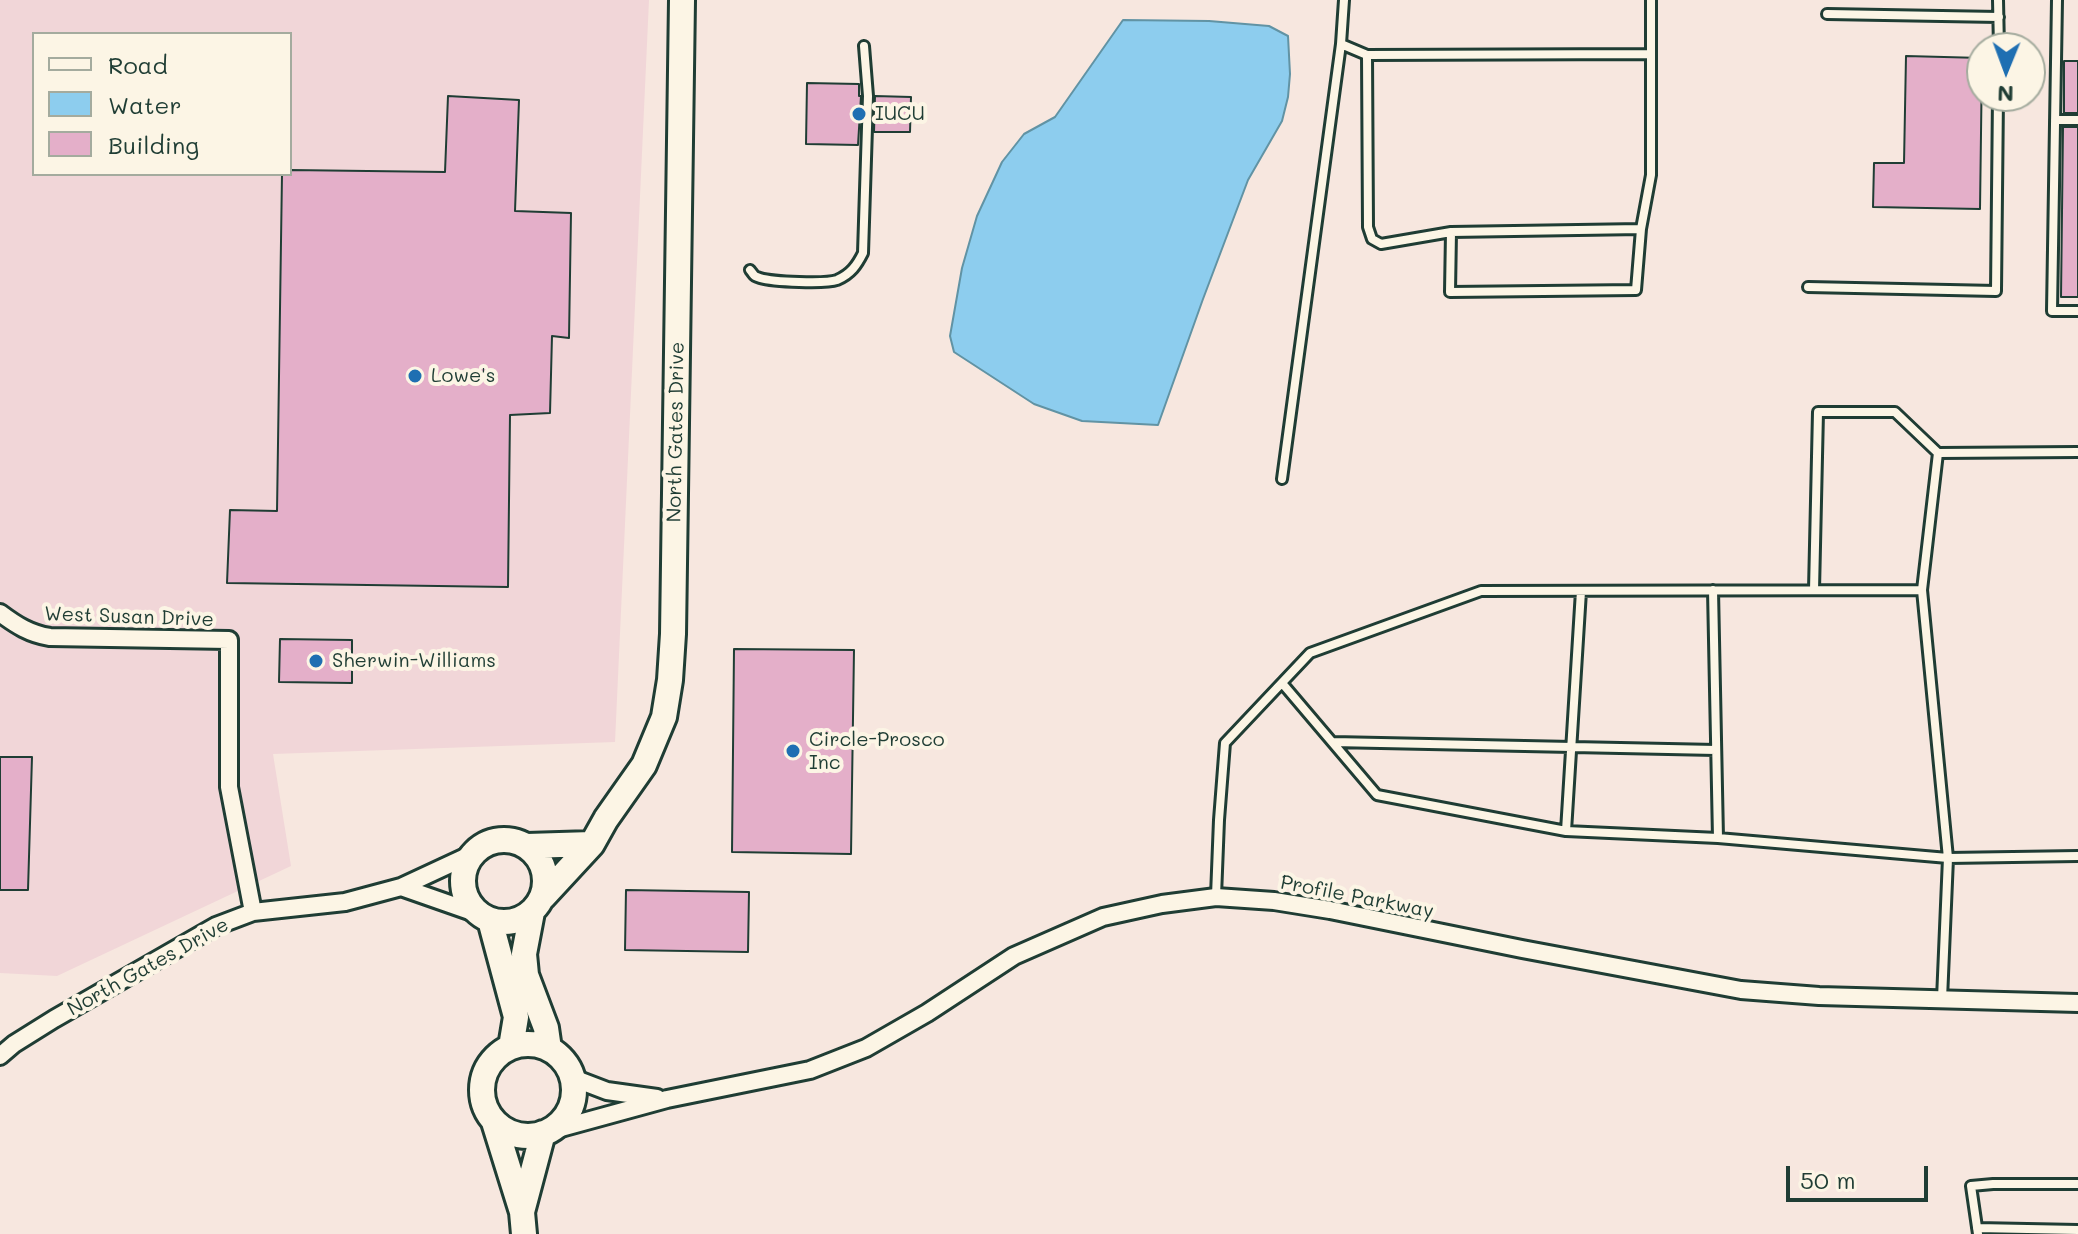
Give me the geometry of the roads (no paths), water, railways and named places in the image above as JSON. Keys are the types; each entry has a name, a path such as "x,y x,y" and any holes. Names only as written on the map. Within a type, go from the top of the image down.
{"street":[{"name":"North Gates Drive","path":"537,904 592,844 644,765 664,717 670,680 682,0"},
{"name":"West Susan Drive","path":"0,613 35,635 50,637 229,640 229,787 253,912"},
{"path":"511,1047 516,1017 485,918 471,906 462,880 472,854 481,846 504,839 516,841 536,853 545,874 546,886 537,904 524,954 526,975 546,1028 549,1049"},
{"path":"527,846 592,844"},
{"name":"North Gates Drive","path":"0,1056 54,1019 216,926 253,912 345,902 401,887 472,854"},
{"path":"401,887 501,922 512,922 537,904"},
{"name":"Profile Parkway","path":"546,1132 667,1099 810,1070 866,1048 927,1013 1014,956 1103,917 1162,904 1216,897 1274,901 1330,910 1741,990 1819,996 2078,1003"},
{"path":"494,1122 520,1136 536,1136 563,1121 571,1108 574,1093 573,1078 566,1063 555,1052 541,1046 526,1044 511,1047 498,1054 488,1066 483,1080 482,1095 494,1122 523,1223"},
{"name":"Profile Parkway","path":"573,1078 607,1091 667,1099"},
{"path":"523,1223 546,1132"}],"lane":[{"path":"1282,479 1341,44 1344,0"},
{"path":"1451,232 1450,292 1636,290 1641,229 1651,175 1651,0"},
{"path":"1998,0 1999,32"},
{"path":"2057,0 2052,311 2078,311"},
{"path":"1827,14 1999,17"},
{"path":"1341,44 1367,55 1651,54"},
{"path":"750,270 756,277 768,279 836,281 854,269 863,253 868,96 864,46"},
{"path":"1367,55 1368,227 1372,239 1381,244 1451,232 1641,229"},
{"path":"1808,287 1996,291 1998,112"},
{"path":"2055,120 2078,120"},
{"path":"1814,590 1818,412 1895,412 1938,453 2078,452"},
{"path":"1938,453 1922,590 1948,858 1942,999"},
{"path":"1713,590 1718,838"},
{"path":"1216,897 1225,743 1310,653 1481,591 1922,590"},
{"path":"1566,831 1581,591"},
{"path":"1282,683 1377,795 1566,831 1718,838 1948,858 2078,856"},
{"path":"1333,742 1716,750"},
{"path":"2078,1184 1971,1186 1978,1231 2078,1230"}],"water":[{"path":"1123,20 1209,21 1269,26 1288,36 1290,74 1282,121 1248,180 1158,425 1082,421 1034,404 954,352 950,336 962,268 977,216 1002,162 1024,134 1055,117"}],"place":[{"name":"IUCU","path":"859,114"},
{"name":"Lowe's","path":"415,376"},
{"name":"Sherwin-Williams","path":"316,661"},
{"name":"Circle-Prosco Inc","path":"793,751"}]}
